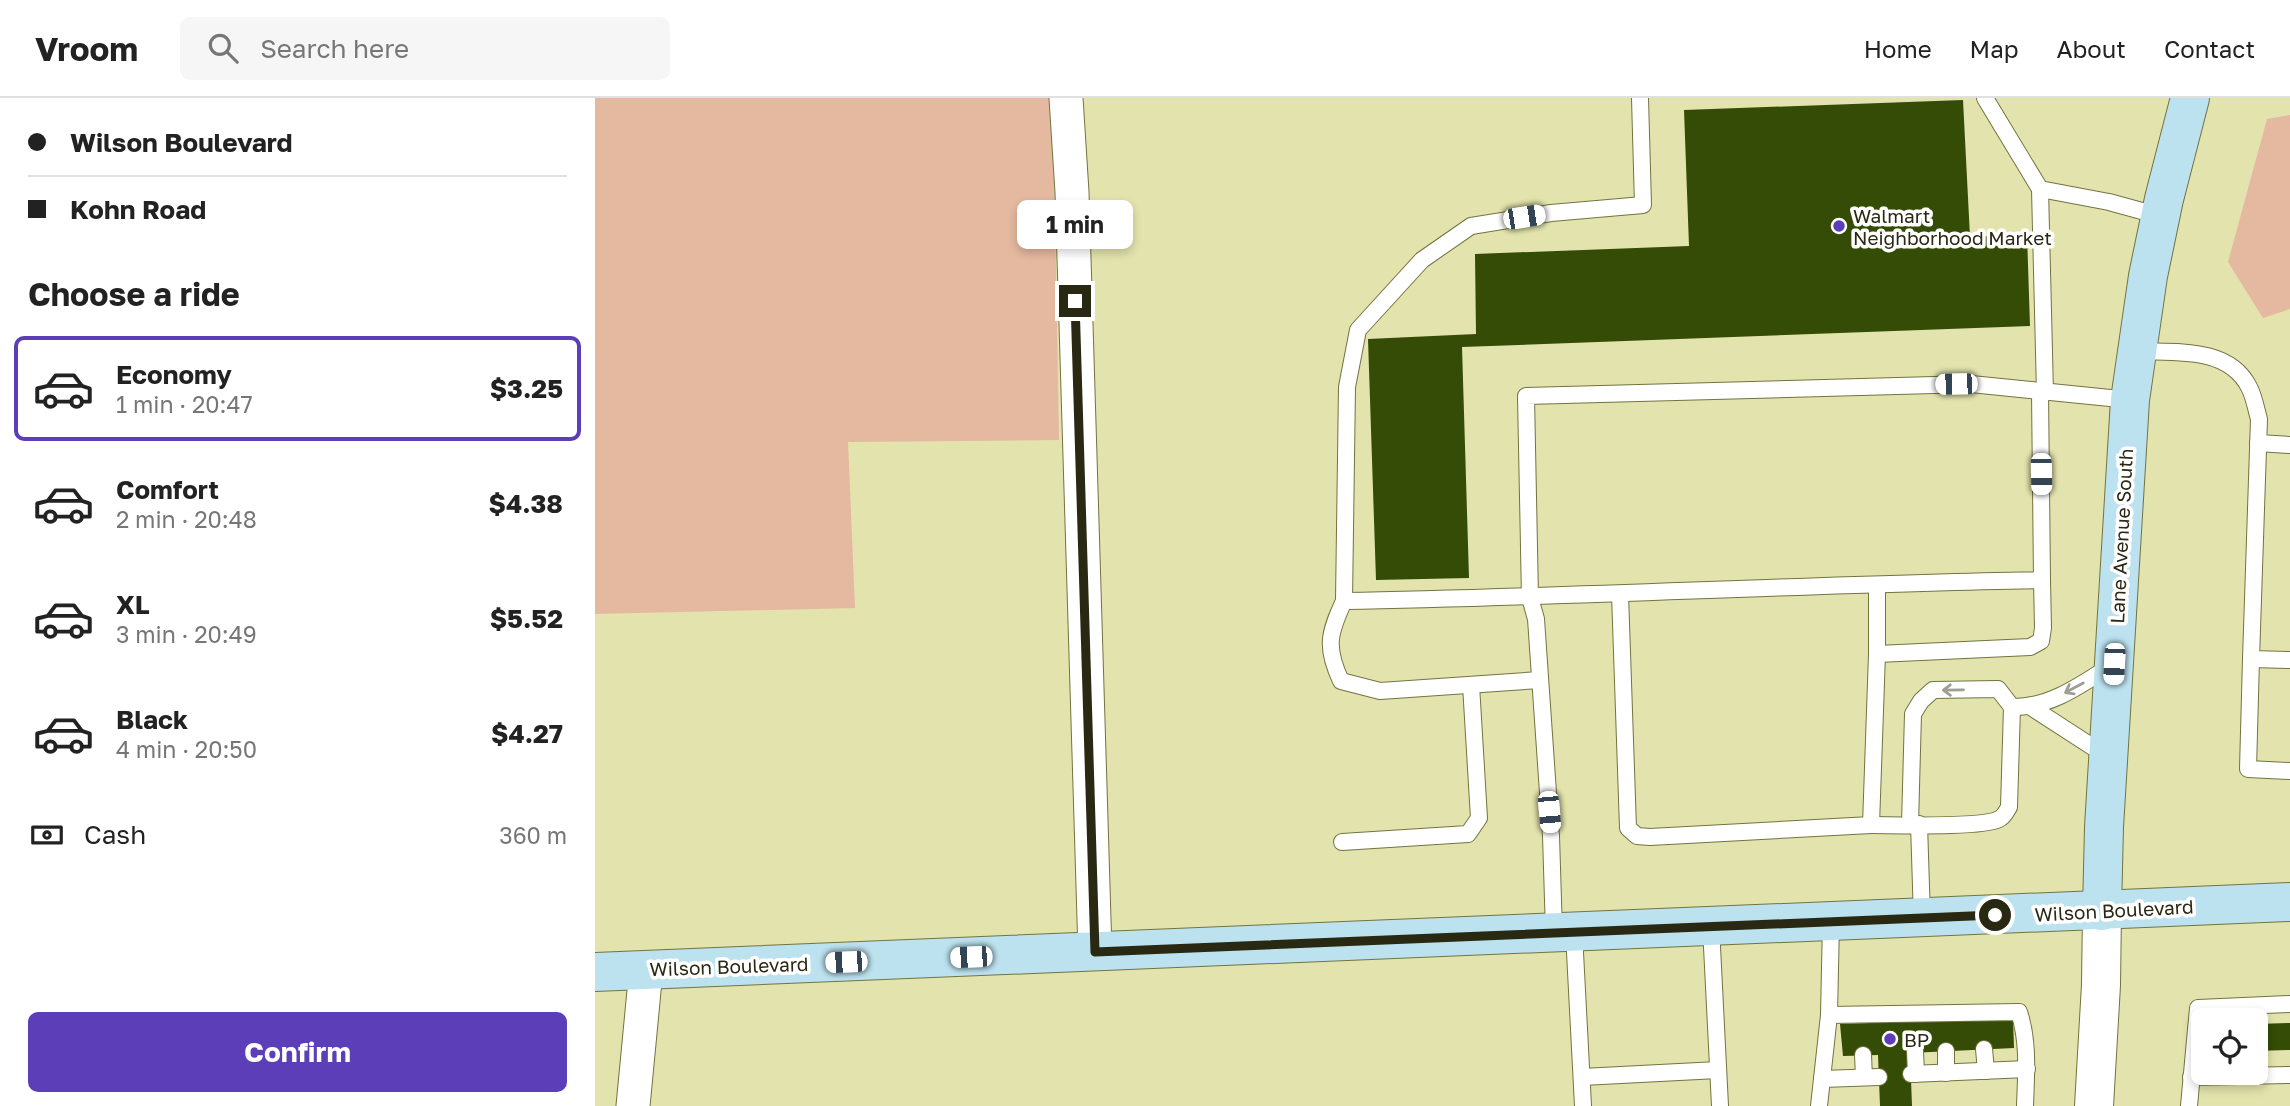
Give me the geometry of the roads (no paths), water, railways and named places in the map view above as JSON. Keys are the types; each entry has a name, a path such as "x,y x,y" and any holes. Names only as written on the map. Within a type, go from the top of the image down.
{"main road":[{"name":"Lane Avenue South","path":"2102,911 2108,757 2130,400 2160,216 2190,98"},
{"name":"Wilson Boulevard","path":"595,972 2290,902"}],"street":[{"path":"1066,98 1072,206 1095,952"},
{"name":"Lane Avenue South","path":"2094,1106 2102,911"},
{"path":"633,1106 646,970"}],"lane":[{"path":"1540,680 1380,691 1341,681 1331,661 1331,630 1344,601 1347,387 1358,330 1422,260 1471,226 1551,213 1643,205 1640,98"},
{"path":"1877,654 2030,648 2041,641 2043,392 2040,189 1985,98"},
{"path":"2040,189 2109,202 2160,216"},
{"path":"2136,351 2215,357 2233,367 2249,387 2259,419 2248,769 2290,771"},
{"path":"1583,1106 1582,1077 1551,836 1536,619 1530,598 1526,396 1971,384 2130,400"},
{"path":"2258,443 2290,445"},
{"path":"1344,601 1530,598 1791,585 2042,580"},
{"path":"1871,825 1877,585"},
{"path":"1620,594 1627,828 1637,836 1650,837 1871,825 1915,824 1977,823 1996,821 2003,817 2009,807 2012,707 1998,688 1933,690 1921,701 1913,714 1915,824 1922,918"},
{"path":"2251,659 2290,660"},
{"path":"2012,707 2031,707 2080,685 2114,664"},
{"path":"1342,842 1468,834 1479,818 1471,684"},
{"path":"2031,707 2108,757"},
{"path":"1819,1106 1829,1015 1831,922"},
{"path":"1711,927 1720,1106"},
{"path":"2198,1008 2290,1004"},
{"path":"1829,1015 1862,1019 2019,1012 2023,1024 2027,1069 2025,1106"},
{"path":"1984,1049 1986,1071"},
{"path":"1946,1051 1946,1073"},
{"path":"1915,1052 1914,1074 2027,1069"},
{"path":"1822,1079 1871,1077 1863,1055"},
{"path":"1582,1077 1718,1070"},
{"path":"2268,1075 2290,1075"},
{"path":"2189,1106 2191,1077"}],"place":[{"name":"Walmart Neighborhood Market","path":"1839,226"},
{"name":"BP","path":"1890,1039"}]}
